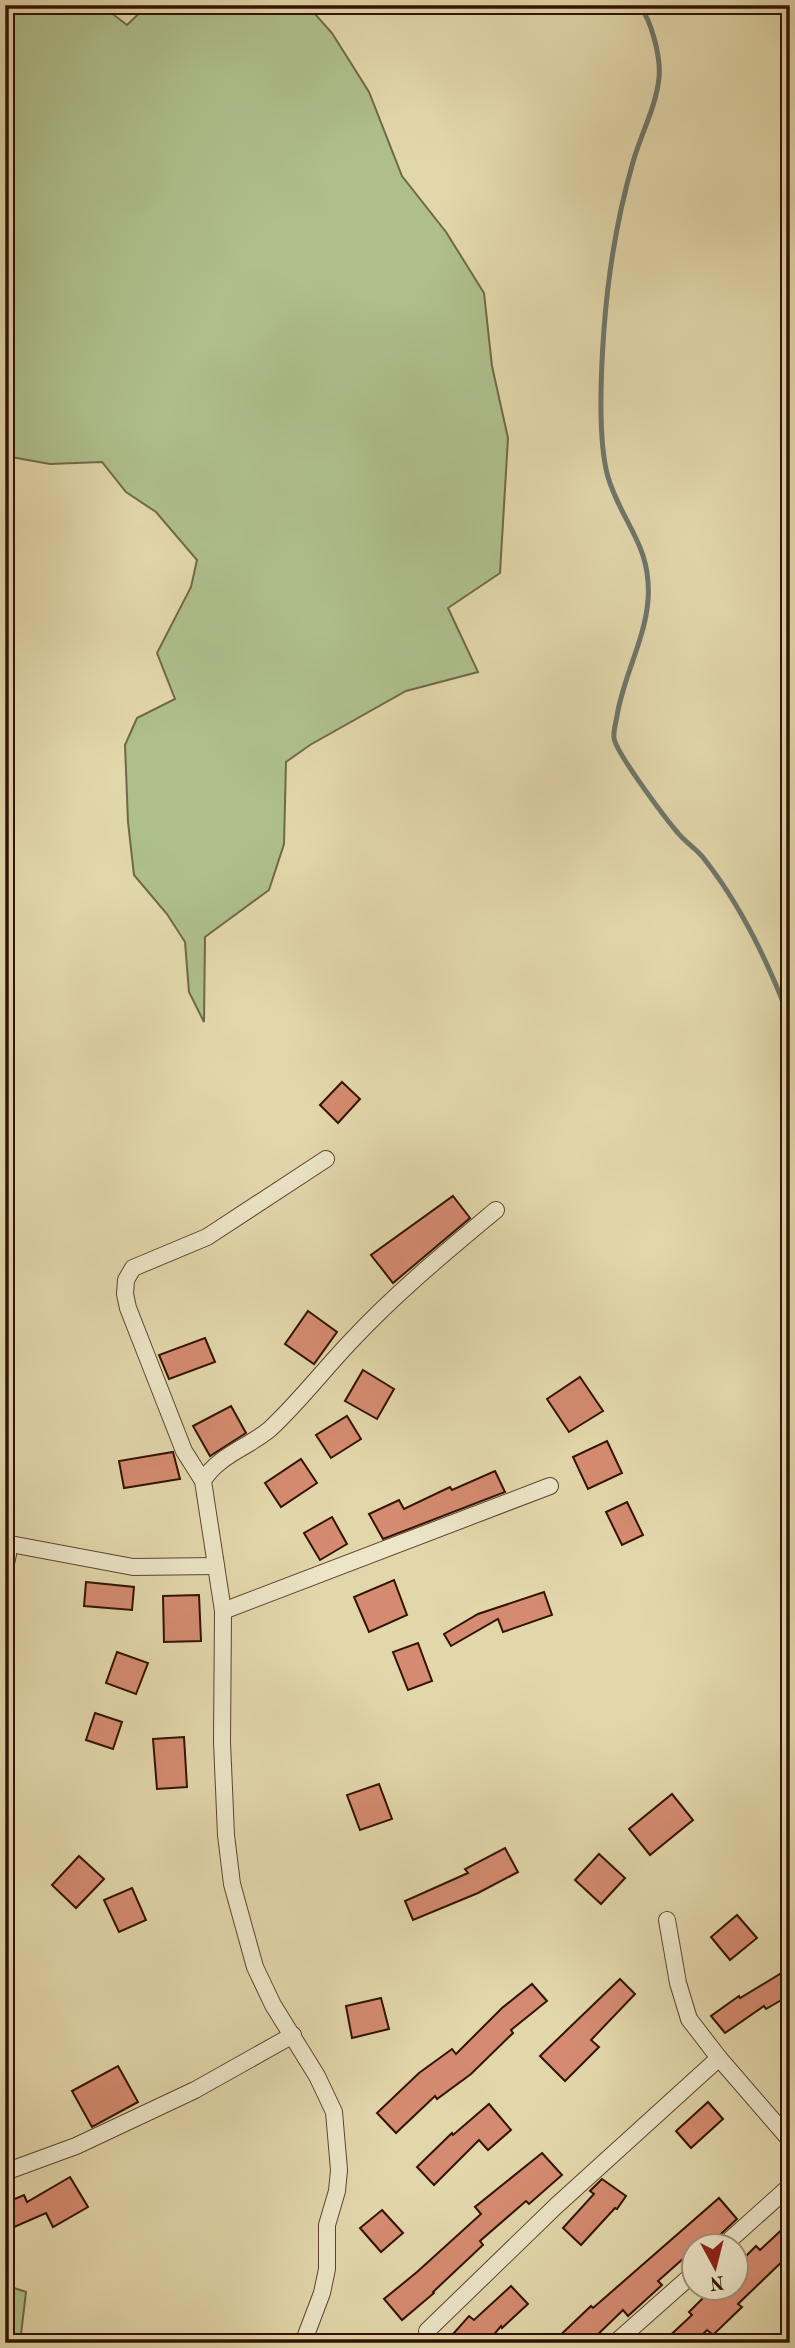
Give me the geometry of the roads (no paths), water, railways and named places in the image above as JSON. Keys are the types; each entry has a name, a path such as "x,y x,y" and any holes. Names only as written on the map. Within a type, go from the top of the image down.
{"street":[{"path":"303,2343 322,2293 327,2269 327,2225 337,2191 338,2148 334,2112 317,2076 273,2005 255,1967 233,1884 226,1835 222,1742 223,1611 203,1481 184,1451 128,1308 125,1294 126,1280 133,1268 207,1237 326,1159"},
{"path":"203,1481 217,1464 270,1429 354,1338 420,1274 496,1210"},
{"path":"223,1611 550,1486"},
{"path":"5,1568 8,1554 5,1543 133,1567 216,1566"},
{"path":"667,1920 685,2007 690,2019 719,2058 790,2140"},
{"path":"5,2172 76,2146 195,2090 293,2035"},
{"path":"427,2331 556,2206 719,2058"},
{"path":"739,2232 790,2186"},
{"path":"615,2343 680,2285"}],"waterway":[{"path":"639,5 655,40 659,78 655,99 636,152 614,245 604,329 601,404 602,443 608,477 641,549 648,581 648,600 643,630 620,701 614,738 623,757 653,801 681,837 702,856 731,897 764,957 790,1020"}]}
